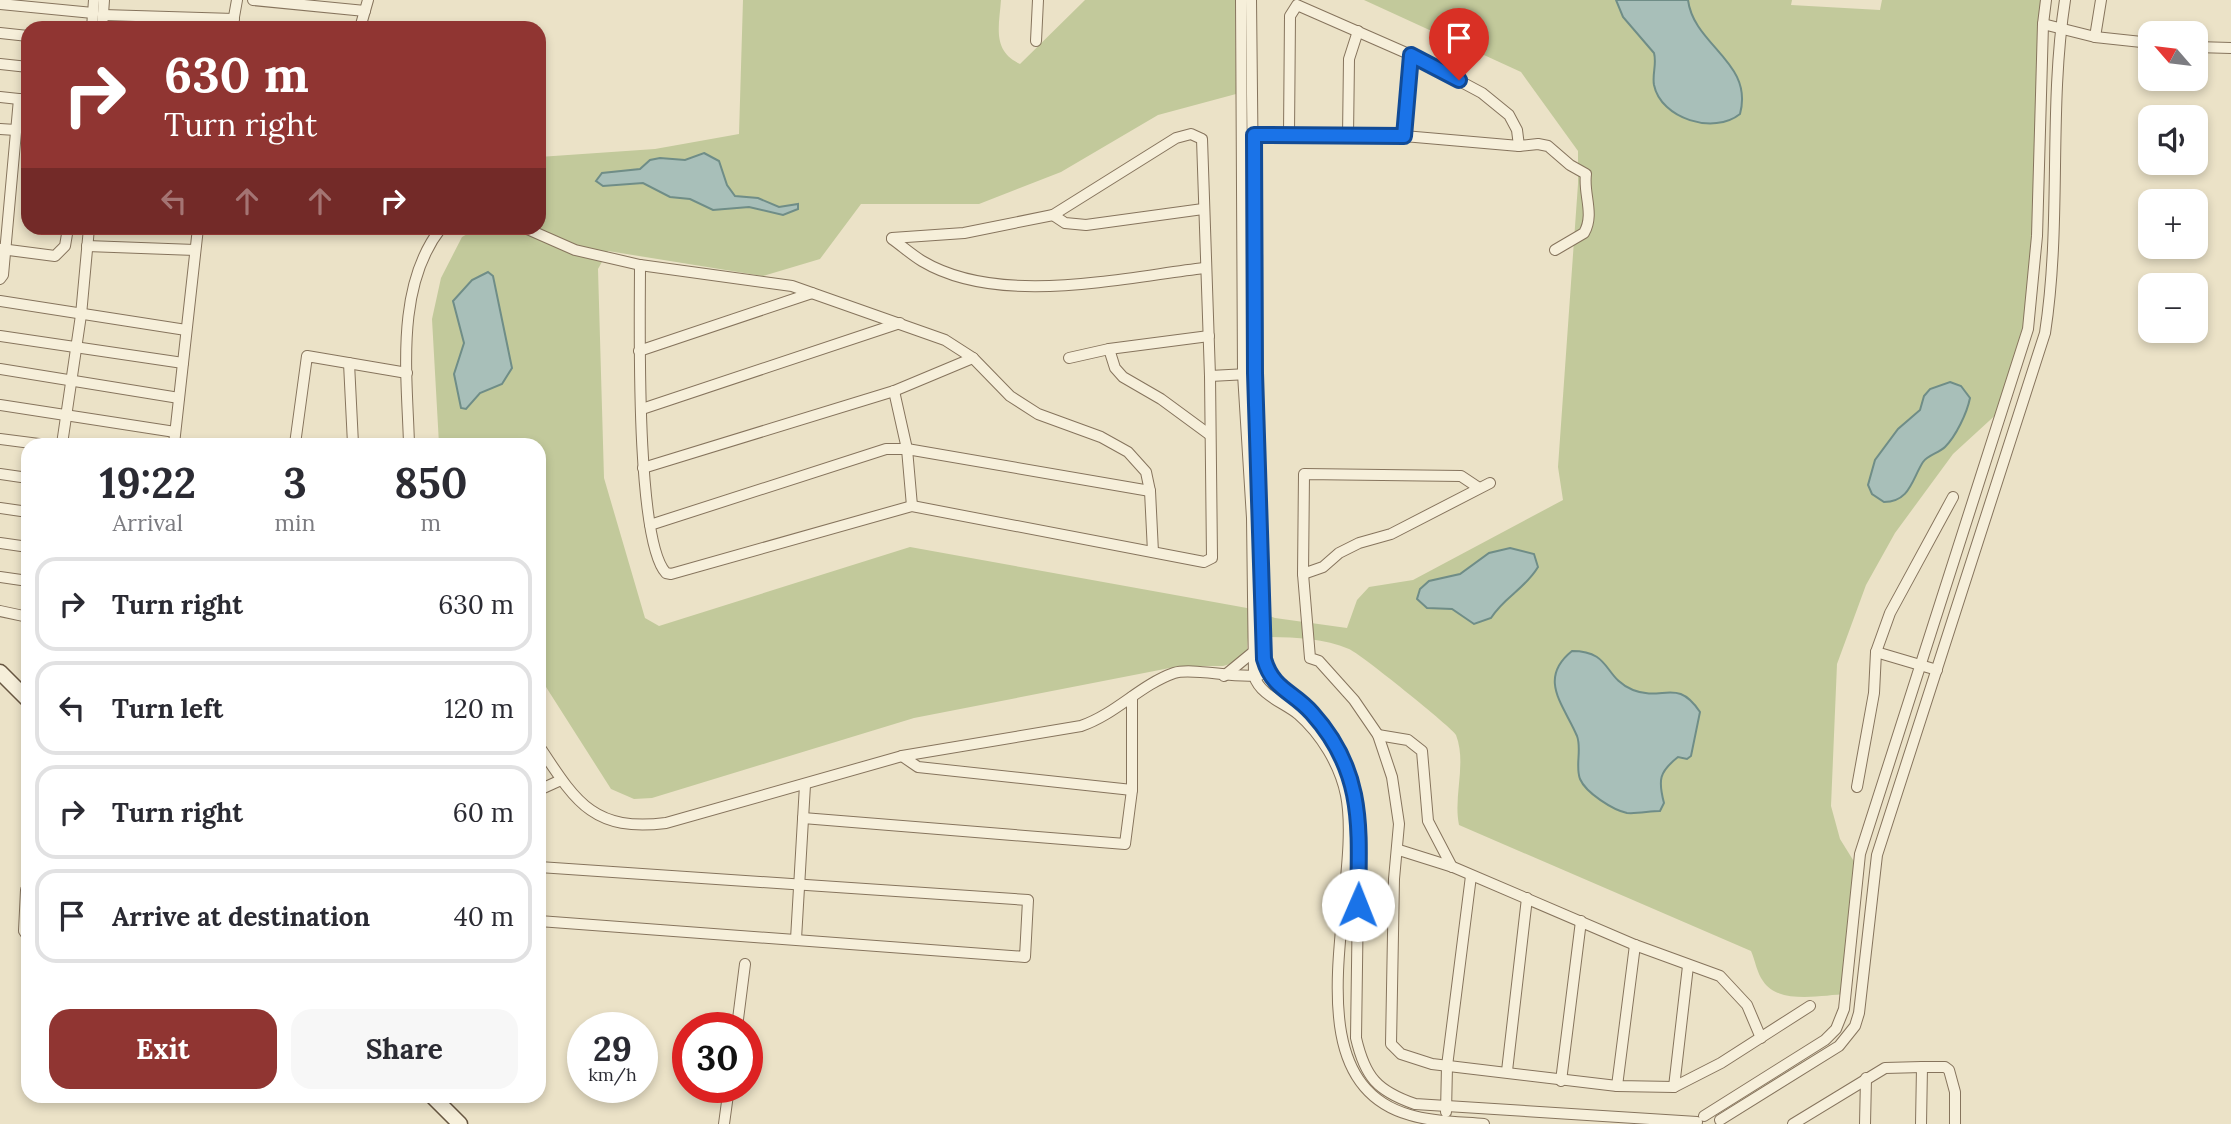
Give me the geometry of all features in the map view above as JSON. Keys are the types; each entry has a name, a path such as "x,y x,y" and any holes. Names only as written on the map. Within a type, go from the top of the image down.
{"main road":[{"path":"0,672 21,693"},
{"path":"439,1103 460,1124"}],"street":[{"path":"94,0 100,21"},
{"path":"95,21 104,0"},
{"path":"234,21 237,0"},
{"path":"253,0 367,5"},
{"path":"1036,41 1038,0"},
{"path":"1241,0 1243,374 1252,518 1254,676 1265,692 1297,714 1318,735 1337,767 1347,796 1347,885 1339,975 1340,1037 1350,1067 1364,1088 1409,1115 1484,1124"},
{"path":"1251,0 1255,373 1264,659 1268,674 1321,722 1340,750 1352,779 1359,825 1356,1038 1362,1061 1373,1081 1391,1096 1415,1104 1446,1108 1699,1121 1712,1116 1720,1122 1839,1046 1855,1026 1863,1000 1877,855 2046,333 2052,288 2061,28 2065,0"},
{"path":"1699,1121 1825,1040 1836,1029 1848,994 1860,854 2028,329 2037,236 2046,0"},
{"path":"2095,37 2101,0"},
{"path":"0,4 192,21"},
{"path":"1289,133 1292,10 1297,5 1411,55 1497,102 1517,131 1519,146"},
{"path":"2043,24 2095,37 2138,42"},
{"path":"1348,136 1349,59 1359,31"},
{"path":"0,33 21,35"},
{"path":"2208,47 2231,48"},
{"path":"1404,136 1411,55"},
{"path":"0,64 21,66"},
{"path":"0,97 21,100"},
{"path":"0,279 6,183 21,109"},
{"path":"0,129 16,130"},
{"path":"1241,136 1289,133 1404,136 1548,146 1570,165 1586,174 1587,227 1579,238 1555,250"},
{"path":"640,265 639,351 643,468 650,525 662,568 671,574 912,506 1204,562 1212,558 1210,376 1204,268 1202,139 1191,134 1176,138 1053,215 964,233 891,239 924,262 958,275 999,284 1042,288 1204,268"},
{"path":"1053,215 1065,223 1086,225 1203,209"},
{"path":"3,250 55,256 65,246 67,235"},
{"path":"63,438 81,315 88,235"},
{"path":"174,438 197,235"},
{"path":"409,438 407,373 413,286 435,235"},
{"path":"541,235 575,250 640,265 792,286 945,340 973,358 1010,396 1038,414 1101,437 1128,452 1146,472 1150,491 1153,552"},
{"path":"87,246 195,250"},
{"path":"639,351 812,293"},
{"path":"0,301 186,330"},
{"path":"642,409 901,323"},
{"path":"0,336 183,363"},
{"path":"1069,358 1109,349 1209,336"},
{"path":"1109,349 1115,368 1123,377 1161,399 1210,435"},
{"path":"296,438 307,356 407,373"},
{"path":"643,468 894,391 973,358"},
{"path":"349,363 353,438"},
{"path":"0,369 179,398"},
{"path":"1210,376 1255,373"},
{"path":"894,391 907,449 912,506"},
{"path":"0,405 175,432"},
{"path":"0,439 21,442"},
{"path":"650,525 886,449 907,449 1150,491"},
{"path":"0,474 21,477"},
{"path":"1479,488 1461,477 1304,474 1303,574 1310,658 1319,662 1354,700 1378,735 1392,777 1399,824 1399,850 1394,879 1391,1044 1401,1054 1447,1066 1507,1071 1561,1081 1674,1087 1762,1038 1810,1006"},
{"path":"1303,574 1323,568 1339,553 1359,543 1391,534 1490,483"},
{"path":"1857,787 1874,693 1876,652 1890,613 1952,497"},
{"path":"0,508 21,511"},
{"path":"0,543 21,546"},
{"path":"0,576 21,580"},
{"path":"0,611 21,616"},
{"path":"1876,652 1937,670"},
{"path":"1224,677 1252,653"},
{"path":"546,756 578,801 597,815 619,824 638,826 666,823 902,756 1081,726 1100,720 1132,697 1177,672 1224,677 1268,674"},
{"path":"803,818 1125,844 1132,790 1132,697"},
{"path":"1378,735 1409,740 1422,751 1428,821 1453,867"},
{"path":"902,756 918,767 1132,790"},
{"path":"546,786 561,779"},
{"path":"796,939 797,882 805,785"},
{"path":"1399,850 1453,867 1635,945 1720,976 1747,1005 1762,1038"},
{"path":"546,867 797,882 1028,900 1025,957 546,921"},
{"path":"1447,1121 1447,1066 1471,876"},
{"path":"1507,1071 1527,898"},
{"path":"1561,1081 1581,921"},
{"path":"1617,1086 1635,945"},
{"path":"739,1012 745,964"},
{"path":"1674,1087 1688,966"},
{"path":"1921,1124 1922,1067"},
{"path":"1793,1124 1812,1119 1866,1078 1885,1068 1945,1067 1949,1070 1955,1092 1955,1124"},
{"path":"1865,1124 1866,1078"},
{"path":"724,1124 727,1103"}],"green space":[{"path":"743,0 1001,0 1001,45 1011,59 1020,64 1085,0 1235,0 1236,94 1158,115 1061,172 979,204 861,204 820,259 763,276 608,251 598,269 604,478 645,618 659,626 910,547 1247,608 1275,618 1347,628 1357,600 1369,587 1413,580 1563,500 1558,467 1578,184 1578,151 1521,72 1364,0 1792,0 1791,5 1880,10 1882,0 2044,0 2028,318 2001,410 1953,454 1895,533 1866,585 1837,664 1831,806 1840,839 1858,868 1846,994 1801,997 1779,993 1763,981 1751,951 1459,825 1460,757 1456,735 1424,706 1356,653 1312,639 1248,637 1247,650 1241,661 1223,666 1180,666 914,718 652,798 634,799 611,789 546,687 546,438 439,438 432,319 441,278 462,237 546,235 546,157 655,149 739,134"}],"water":[{"path":"1616,0 1688,0 1701,30 1739,81 1742,96 1740,114 1717,123 1703,123 1677,115 1667,107 1654,85 1654,53 1623,17"},
{"path":"704,153 719,161 727,185 735,196 758,198 779,207 798,204 798,209 783,215 749,207 713,210 690,199 670,197 643,183 603,186 596,181 602,173 640,169 650,160 685,160"},
{"path":"488,272 493,276 512,368 502,384 480,393 466,409 461,408 454,374 464,343 453,301 472,280"},
{"path":"1950,382 1961,386 1970,398 1957,431 1945,447 1923,462 1905,494 1893,501 1884,502 1872,494 1868,485 1875,460 1898,429 1920,410 1924,396 1930,389"},
{"path":"1510,548 1534,554 1538,567 1491,618 1474,624 1452,609 1427,608 1417,599 1420,589 1429,581 1460,574 1489,553"},
{"path":"1572,651 1594,655 1616,679 1633,690 1684,695 1700,712 1691,756 1687,759 1678,757 1664,772 1661,788 1664,803 1660,811 1621,811 1594,795 1580,779 1577,736 1560,703 1555,682 1556,672 1562,661"}],"route":[{"path":"1358,905 1357,801 1345,760 1321,722 1268,674 1264,659 1255,373 1254,135 1289,133 1404,136 1411,55 1459,80"}]}
